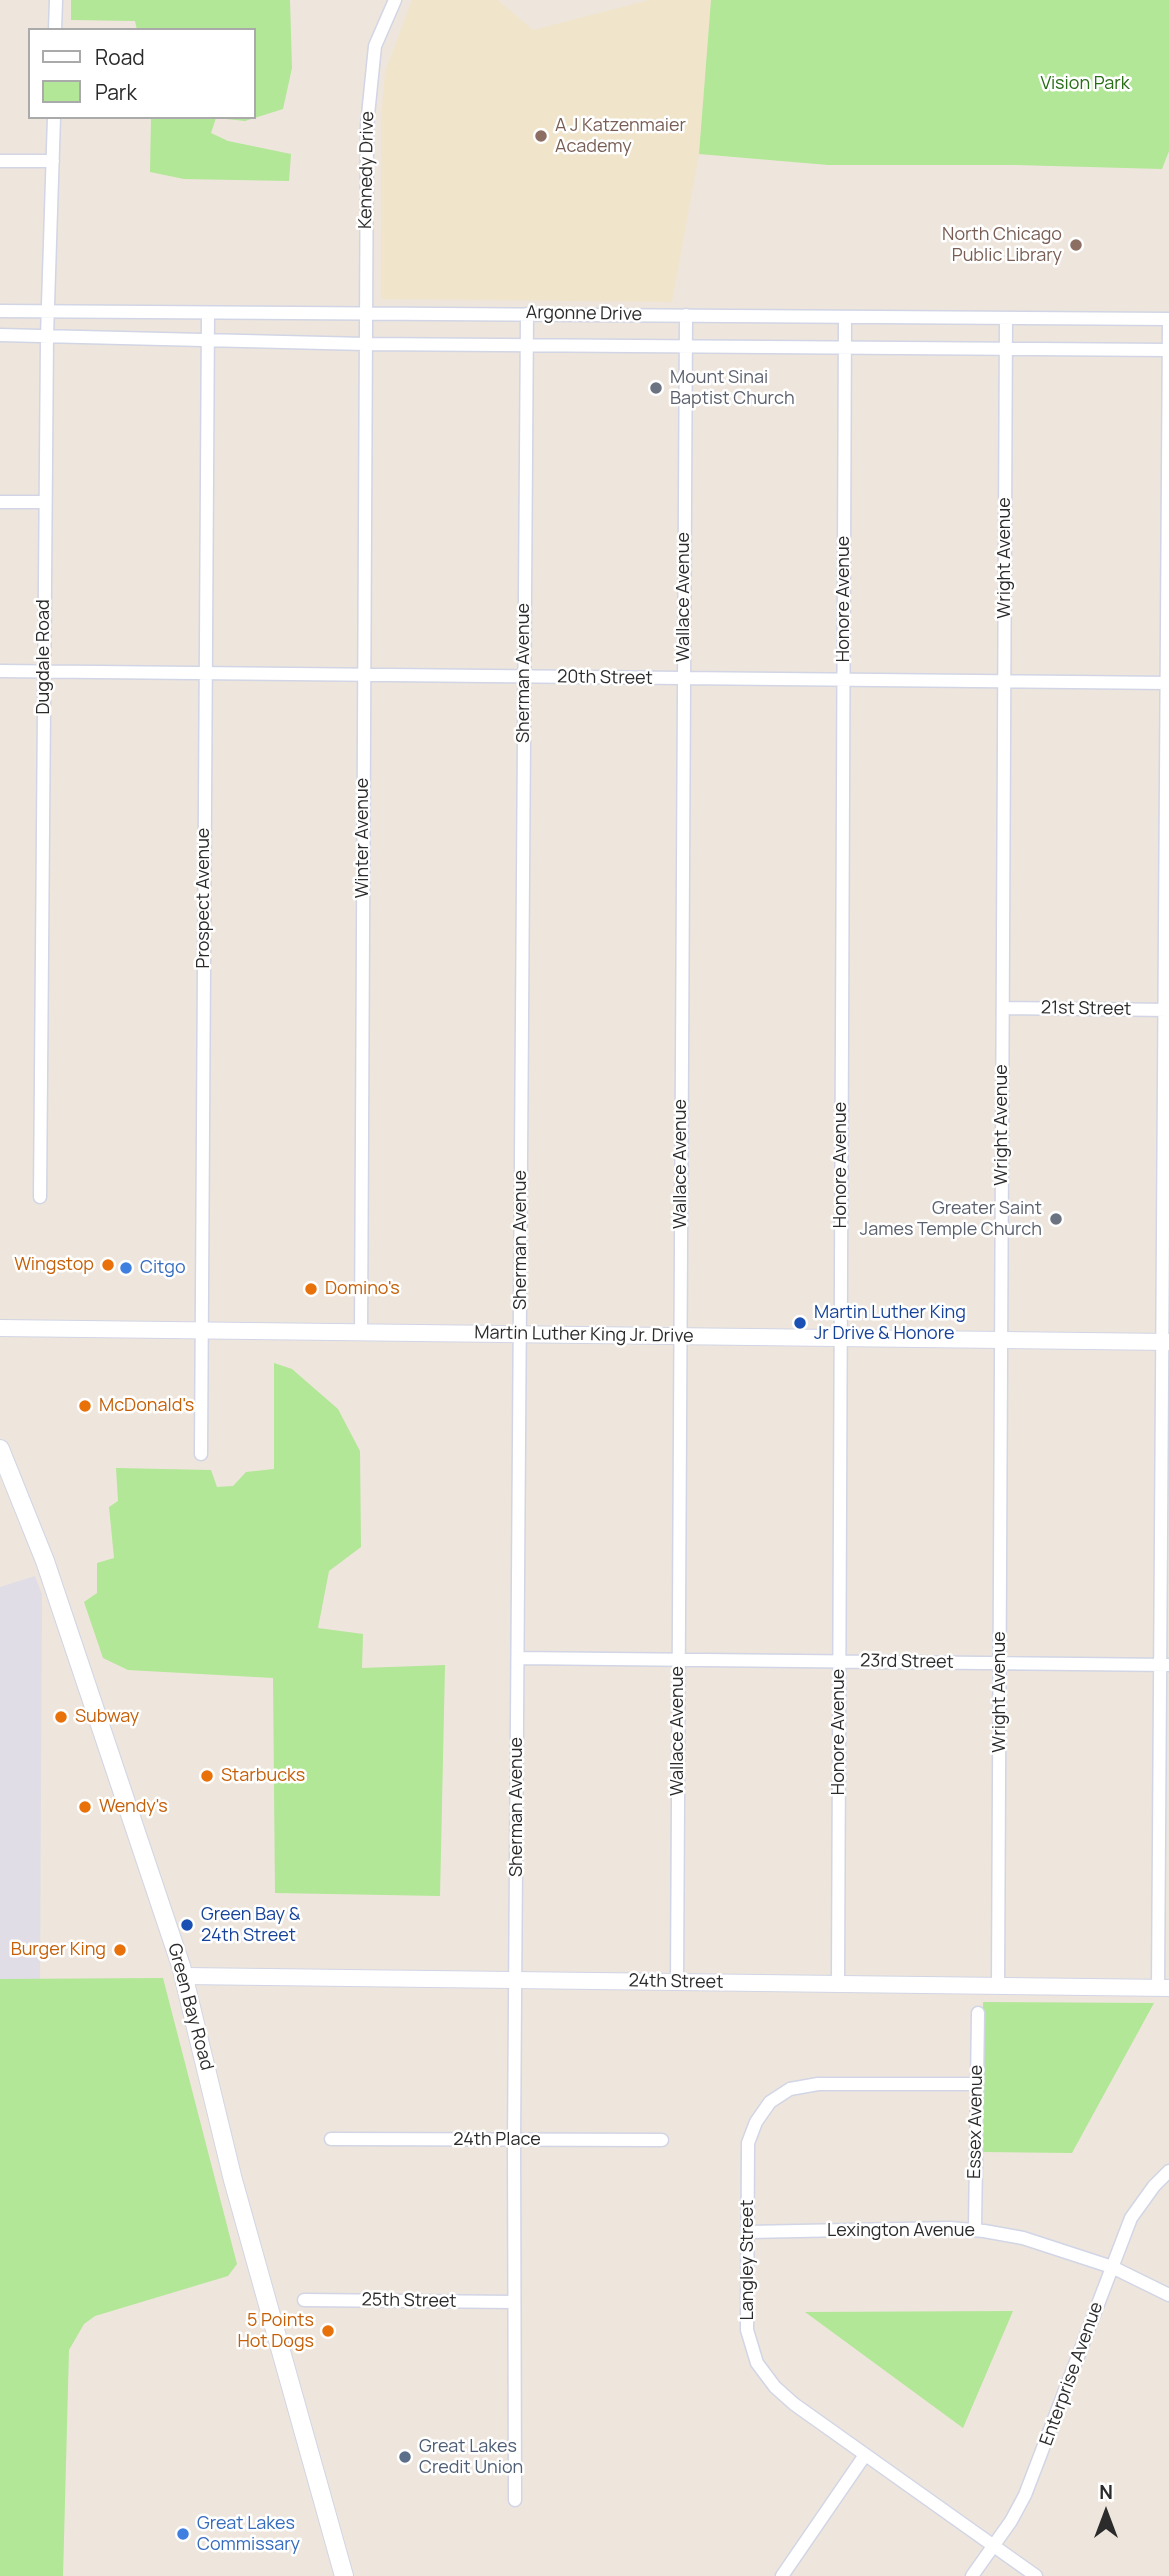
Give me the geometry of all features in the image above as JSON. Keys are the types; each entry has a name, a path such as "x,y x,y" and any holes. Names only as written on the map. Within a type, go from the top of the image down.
{"main road":[{"name":"Green Bay Road","path":"0,1449 47,1569 184,1976 233,2180 344,2576"}],"street":[{"path":"55,28 56,0"},
{"name":"Kennedy Drive","path":"365,344 367,125 371,68 375,47 395,0"},
{"name":"Dugdale Road","path":"40,1197 47,336 54,119"},
{"path":"0,161 53,161"},
{"name":"Argonne Drive","path":"0,311 48,310 70,314 365,312 1169,319"},
{"name":"Prospect Avenue","path":"201,1454 208,313"},
{"name":"Sherman Avenue","path":"515,2500 514,2139 527,314"},
{"name":"Wallace Avenue","path":"677,1982 686,315"},
{"name":"Honore Avenue","path":"838,1984 845,317"},
{"name":"Wright Avenue","path":"998,1986 1006,318"},
{"path":"1163,1988 1169,319"},
{"name":"Argonne Drive","path":"0,335 208,342 1169,350"},
{"name":"Winter Avenue","path":"361,1332 365,344"},
{"path":"0,502 46,502"},
{"name":"20th Street","path":"0,671 1168,683"},
{"name":"21st Street","path":"1003,1008 1167,1009"},
{"name":"Martin Luther King Jr. Drive","path":"0,1328 1166,1342"},
{"name":"23rd Street","path":"518,1658 1165,1665"},
{"name":"24th Street","path":"184,1976 1163,1988"},
{"name":"Essex Avenue","path":"975,2230 978,2013"},
{"name":"Langley Street","path":"976,2084 818,2084 790,2089 770,2102 756,2122 748,2143 747,2330 758,2363 775,2387 794,2404 1037,2576"},
{"name":"24th Place","path":"331,2139 662,2140"},
{"name":"Enterprise Avenue","path":"972,2576 1025,2495 1131,2218 1169,2171"},
{"name":"Lexington Avenue","path":"748,2232 975,2230 1023,2238 1112,2267 1169,2295"},
{"name":"25th Street","path":"304,2300 514,2302"},
{"path":"782,2576 865,2455"}],"shaded area":[{"name":"A J Katzenmaier Academy","path":"412,0 498,0 533,30 649,0 711,0 699,154 672,302 381,299 381,118 385,72"},
{"path":"35,1576 42,1594 40,1979 0,1979 0,1587"}],"green space":[{"path":"71,0 290,0 292,68 283,109 256,118 256,28 137,28 135,21 71,20"},
{"name":"Vision Park","path":"711,0 1169,0 1169,151 1162,169 1016,165 828,165 699,154"},
{"path":"151,119 216,119 211,133 228,141 291,154 289,181 184,179 150,172"},
{"path":"274,1363 292,1369 338,1409 360,1451 361,1547 329,1571 318,1628 363,1634 362,1668 445,1665 440,1896 275,1893 273,1678 128,1670 103,1658 84,1602 97,1593 97,1563 114,1558 109,1507 118,1501 116,1468 211,1470 217,1487 233,1486 246,1472 274,1469"},
{"path":"163,1978 237,2264 228,2276 95,2316 84,2324 69,2350 63,2576 0,2576 0,1979"},
{"path":"983,2002 1154,2003 1072,2153 983,2152"},
{"path":"1013,2311 963,2428 805,2312"}],"place":[{"name":"A J Katzenmaier Academy","path":"541,136"},
{"name":"North Chicago Public Library","path":"1076,245"},
{"name":"Mount Sinai Baptist Church","path":"656,388"},
{"name":"Greater Saint James Temple Church","path":"1056,1219"},
{"name":"Wingstop","path":"108,1265"},
{"name":"Citgo","path":"126,1268"},
{"name":"Domino's","path":"311,1289"},
{"name":"Martin Luther King Jr Drive & Honore","path":"800,1323"},
{"name":"McDonald's","path":"85,1406"},
{"name":"Subway","path":"61,1717"},
{"name":"Starbucks","path":"207,1776"},
{"name":"Wendy's","path":"85,1807"},
{"name":"Green Bay & 24th Street","path":"187,1925"},
{"name":"Burger King","path":"120,1950"},
{"name":"5 Points Hot Dogs","path":"328,2331"},
{"name":"Great Lakes Credit Union","path":"405,2457"},
{"name":"Great Lakes Commissary","path":"183,2534"}]}
